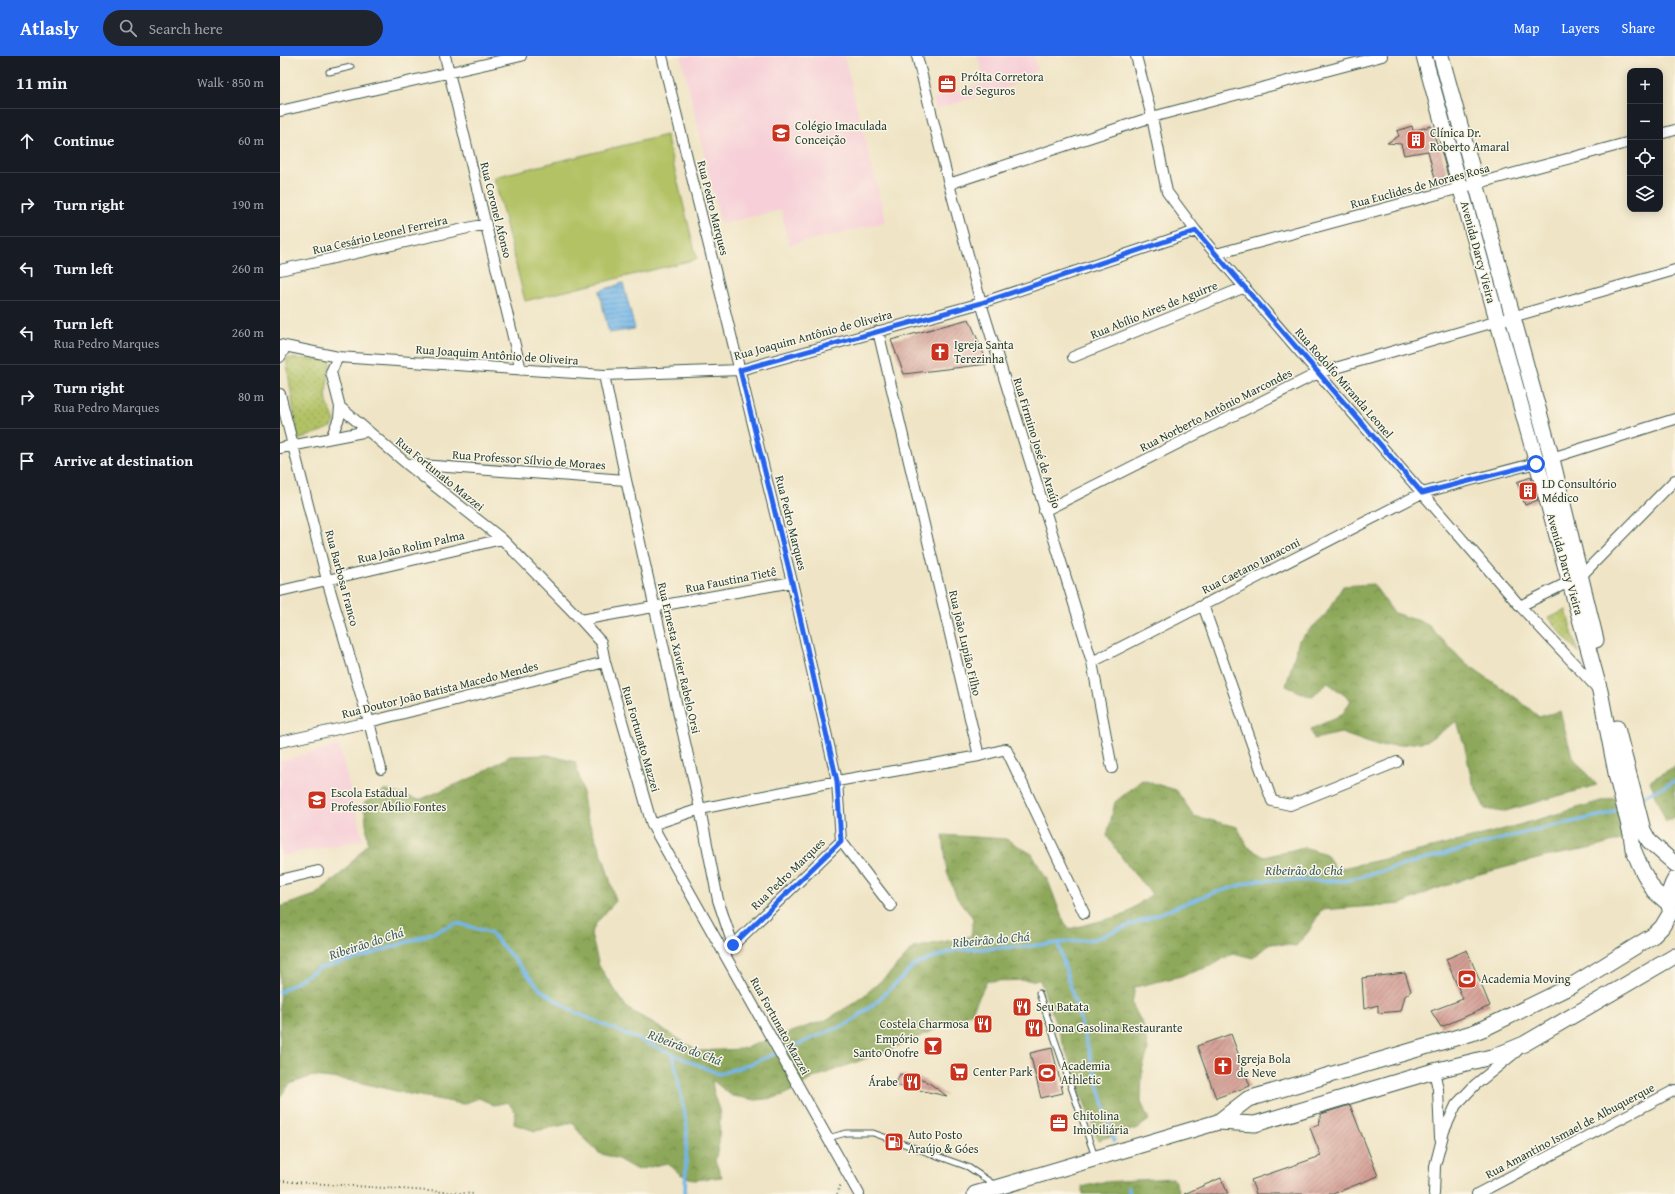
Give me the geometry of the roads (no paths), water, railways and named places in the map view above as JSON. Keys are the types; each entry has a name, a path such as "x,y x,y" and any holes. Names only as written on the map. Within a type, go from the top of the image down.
{"main road":[{"name":"Avenida Darcy Vieira","path":"1424,56 1536,464 1576,579 1637,832 1634,849 1642,870 1654,891 1672,911"},
{"name":"Avenida Darcy Vieira","path":"1441,56 1552,458 1600,691 1623,776"},
{"name":"Avenida Darcy Vieira","path":"1637,832 1675,864"},
{"path":"1218,1122 1248,1099 1472,1033 1571,986 1654,935 1662,927 1672,911 1668,895 1675,879"},
{"path":"975,1194 1218,1122 1255,1124 1434,1071 1496,1056 1524,1044 1675,956"}],"street":[{"name":"Rua Coronel Afonso","path":"445,56 521,370"},
{"path":"280,111 521,56"},
{"name":"Rua Pedro Marques","path":"662,56 792,582 837,781 841,841 725,953"},
{"name":"Rua Firmino José de Araújo","path":"917,56 981,303 1044,511 1092,662 1112,768"},
{"name":"Rua Rodolfo Miranda Leonel","path":"1136,56 1152,117 1167,192 1196,231 1520,606 1600,691"},
{"path":"949,184 1152,117 1382,56"},
{"path":"1663,133 1675,130"},
{"name":"Rua Euclides de Moraes Rosa","path":"1216,254 1627,143"},
{"name":"Rua Cesário Leonel Ferreira","path":"280,270 486,224"},
{"name":"Rua Joaquim Antônio de Oliveira","path":"283,346 338,357 604,375 740,370 981,303 1196,231"},
{"name":"Rua Norberto Antônio Marcondes","path":"1044,511 1318,373 1497,320 1675,270"},
{"name":"Rua Abílio Aires de Aguirre","path":"1074,357 1245,287"},
{"name":"Rua João Lupião Filho","path":"878,331 979,756"},
{"path":"280,358 283,346"},
{"path":"331,438 340,418 340,407 332,372 338,357"},
{"name":"Rua Ernesta Xavier Rabelo Orsi","path":"604,375 654,607 700,809 718,900 733,945"},
{"name":"Rua Barbosa Franco","path":"280,394 327,580 369,722 381,769"},
{"name":"Rua Fortunato Mazzei","path":"340,407 406,464 502,539 601,642 605,662 652,825 859,1194"},
{"name":"Rua Caetano Ianaconi","path":"1092,662 1422,493 1536,464 1675,419"},
{"path":"280,448 368,431"},
{"name":"Rua Professor Sílvio de Moraes","path":"406,464 626,480"},
{"path":"1520,606 1576,579 1675,480"},
{"name":"Rua João Rolim Palma","path":"280,591 502,539"},
{"name":"Rua Faustina Tietê","path":"581,620 792,582"},
{"path":"1203,605 1272,801 1290,804 1397,762"},
{"name":"Rua Doutor João Batista Macedo Mendes","path":"280,742 369,722 605,662"},
{"path":"652,825 700,809 837,781 979,756 1006,749 1084,912"},
{"path":"841,841 892,906"},
{"path":"280,880 318,871"},
{"path":"1434,1194 1435,1166 1444,1131 1456,1105 1476,1085 1524,1044"},
{"path":"1434,1071 1438,1089 1440,1146"},
{"name":"Rua Amantino Ismael de Albuquerque","path":"1477,1194 1675,1090"}],"lane":[{"path":"329,72 351,67"},
{"path":"1039,993 1095,1158"},
{"path":"828,1138 846,1133 873,1133 968,1167 998,1187"}],"water":[{"path":"623,283 635,329 609,333 599,291"}],"waterway":[{"name":"Ribeirão do Chá","path":"1638,799 1675,781"},
{"name":"Ribeirão do Chá","path":"280,992 319,968 365,956 419,938 457,923 490,932 540,989 572,1011 719,1074 750,1064 849,1023 874,1004 915,965 954,950 1019,947 1095,939 1207,895 1258,880 1344,881 1539,829 1608,814 1620,808"},
{"path":"1058,943 1114,1140"},
{"path":"673,1054 687,1126 685,1194"},
{"path":"1128,1187 1130,1194"}],"place":[{"name":"PróIta Corretora de Seguros","path":"947,84"},
{"name":"Colégio Imaculada Conceição","path":"781,133"},
{"name":"Clínica Dr. Roberto Amaral","path":"1416,140"},
{"name":"Igreja Santa Terezinha","path":"940,352"},
{"name":"LD Consultório Médico","path":"1528,491"},
{"name":"Escola Estadual Professor Abílio Fontes","path":"317,800"},
{"name":"Academia Moving","path":"1467,979"},
{"name":"Seu Batata","path":"1022,1007"},
{"name":"Costela Charmosa","path":"983,1024"},
{"name":"Dona Gasolina Restaurante","path":"1034,1028"},
{"name":"Empório Santo Onofre","path":"933,1046"},
{"name":"Igreja Bola de Neve","path":"1223,1066"},
{"name":"Center Park","path":"959,1072"},
{"name":"Academia Athletic","path":"1047,1073"},
{"name":"Árabe","path":"912,1082"},
{"name":"Chitolina Imobiliária","path":"1059,1123"},
{"name":"Auto Posto Araújo & Góes","path":"894,1142"}]}
